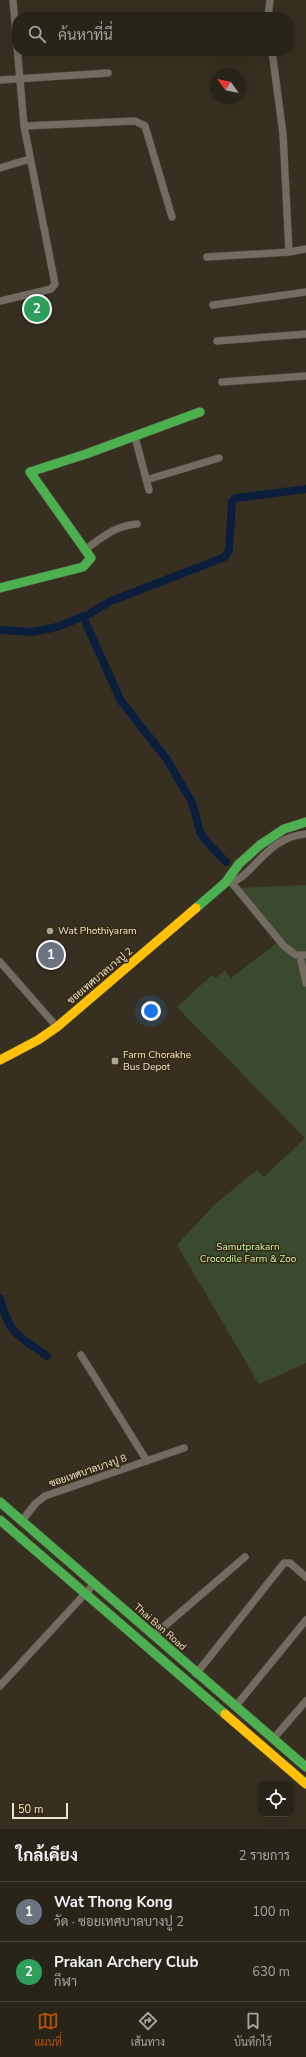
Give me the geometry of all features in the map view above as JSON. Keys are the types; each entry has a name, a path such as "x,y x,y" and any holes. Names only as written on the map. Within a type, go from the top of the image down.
{"street":[{"path":"13,0 15,12"},
{"path":"269,12 270,0"},
{"path":"0,301 51,289 55,284 24,126 18,56"},
{"path":"273,56 282,134 289,252"},
{"path":"0,80 108,73"},
{"path":"24,126 135,121 145,126 172,216"},
{"path":"0,168 30,159"},
{"path":"207,257 289,252 306,249"},
{"path":"213,305 306,292"},
{"path":"217,340 306,334"},
{"path":"222,382 306,376"},
{"path":"0,588 83,567 89,562 90,558 86,549 30,472 135,437 200,412"},
{"path":"135,437 148,490"},
{"path":"146,480 219,458"},
{"path":"86,549 115,529 122,526 137,524"},
{"name":"ซอยเทศบาลบางปู 2","path":"229,883 229,876 244,860 272,835 287,826 306,822"},
{"name":"ซอยเทศบาลบางปู 2","path":"0,1060 38,1040 57,1027 282,840 297,834 306,834"},
{"path":"229,883 284,946 296,955 303,955 306,983"},
{"path":"0,962 57,1027"},
{"name":"ซอยเทศบาลบางปู 8","path":"81,1355 147,1461"},
{"name":"ซอยเทศบาลบางปู 8","path":"22,1521 35,1504 45,1496 184,1448"},
{"name":"Thai Ban Road","path":"0,1502 196,1674 306,1767"},
{"path":"0,1520 306,1784"},
{"path":"153,1636 245,1557"},
{"path":"196,1674 284,1563 290,1563 306,1577"},
{"path":"0,1685 86,1595 94,1584"},
{"path":"235,1707 306,1620"},
{"path":"273,1739 306,1700"}],"green space":[{"name":"Samutprakarn Crocodile Farm & Zoo","path":"306,885 306,1363 259,1384 177,1245 215,1204 257,1170 264,1177 305,1138 177,1007 212,975 216,978 225,970 231,978 282,939 240,888"}],"waterway":[{"path":"0,630 32,632 57,627 89,614 111,601 225,557 229,550 232,502 236,498 306,489"},
{"path":"83,617 121,701 166,758 192,802 200,832 206,841 226,862"},
{"path":"0,1298 3,1310 11,1327 22,1338 47,1356"}],"traffic: fast":[{"path":"0,588 83,567 91,558 30,472 86,454 200,412"},
{"path":"196,908 225,883 239,864 260,845 284,829 306,822"},
{"path":"0,1502 306,1767"},
{"path":"0,1520 225,1714"}],"traffic: slow":[{"path":"0,1060 38,1040 57,1027 196,908"},
{"path":"225,1714 306,1784"}],"place":[{"name":"Prakan Archery Club","path":"37,309"},
{"name":"Wat Phothiyaram","path":"50,931"},
{"name":"Wat Thong Kong","path":"51,955"},
{"name":"Farm Chorakhe Bus Depot","path":"115,1061"}]}
